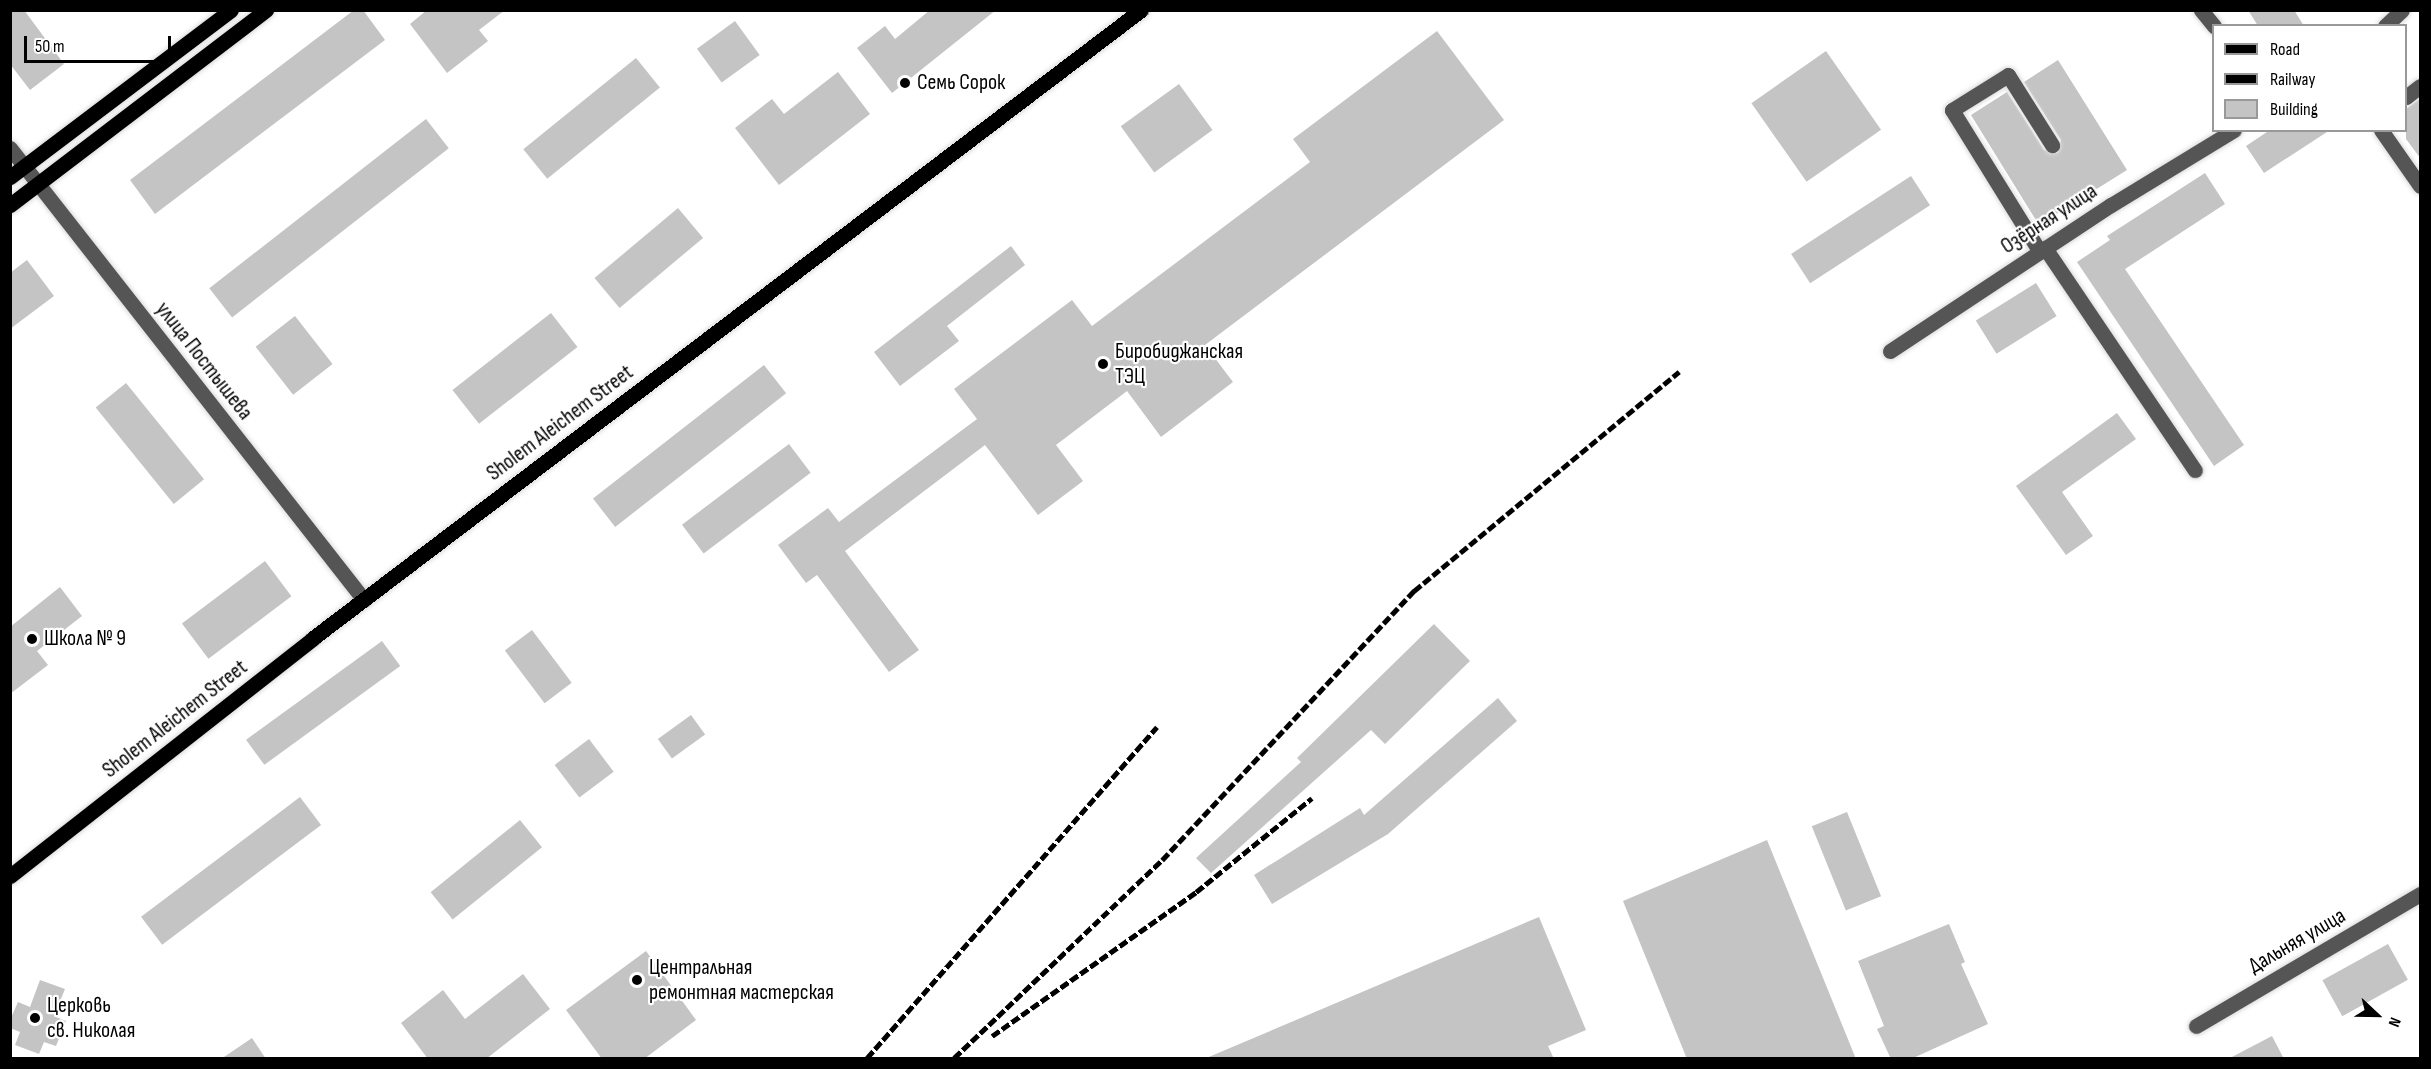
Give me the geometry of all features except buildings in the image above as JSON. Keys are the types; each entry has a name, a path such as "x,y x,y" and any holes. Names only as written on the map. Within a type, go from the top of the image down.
{"main road":[{"path":"10,177 231,10"},
{"path":"10,205 266,10"},
{"name":"Sholem Aleichem Street","path":"10,876 364,600 1141,10"}],"street":[{"path":"2201,10 2212,24"},
{"path":"2387,24 2402,10"},
{"path":"2052,145 2008,75 1952,110 2042,250 2195,470"},
{"path":"2407,96 2421,86"},
{"name":"Озёрная улица","path":"1890,351 2042,250 2231,132"},
{"path":"2382,132 2421,186"},
{"name":"улица Постышева","path":"10,148 364,600"},
{"name":"Дальняя улица","path":"2196,1026 2421,894"}],"railway":[{"path":"954,1058 1162,860 1414,591 1679,372"},
{"path":"867,1058 1157,727"},
{"path":"992,1036 1196,892 1312,798"}],"place":[{"name":"Семь Сорок","path":"905,83"},
{"name":"Биробиджанская ТЭЦ","path":"1103,364"},
{"name":"Школа № 9","path":"32,639"},
{"name":"Центральная ремонтная мастерская","path":"637,980"},
{"name":"Церковь св. Николая","path":"35,1018"}]}
